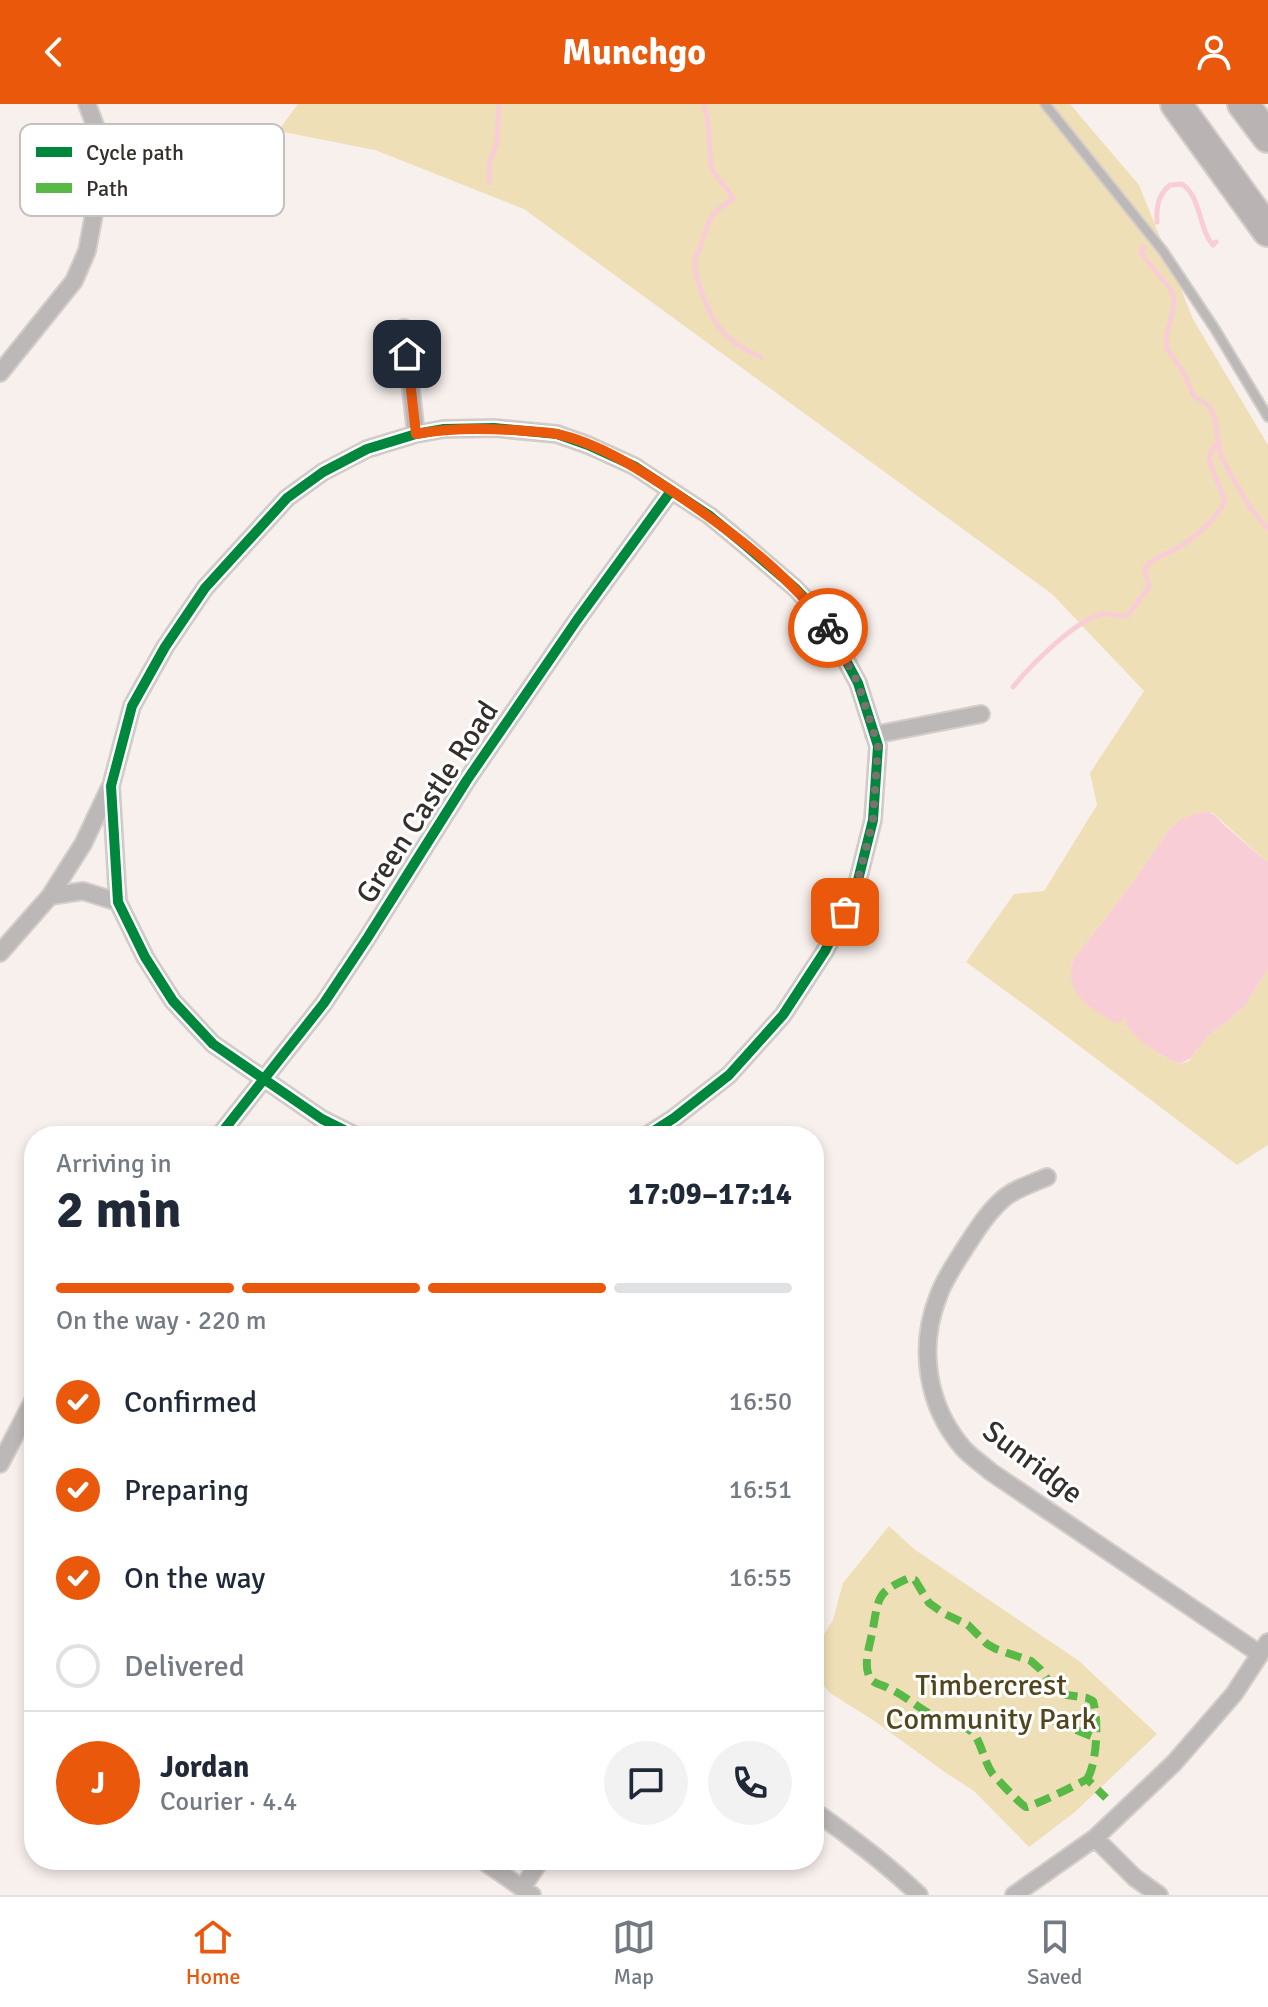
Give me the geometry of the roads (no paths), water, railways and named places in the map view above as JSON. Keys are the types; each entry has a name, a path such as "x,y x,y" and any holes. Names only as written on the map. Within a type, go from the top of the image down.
{"highway":[{"path":"1176,104 1268,231"},
{"path":"1243,104 1268,137"}],"street":[{"path":"87,104 95,124"},
{"path":"0,373 74,281 87,251 94,216"},
{"path":"404,328 416,434"},
{"path":"0,953 50,896 83,844 111,786 132,706 165,647 205,588 287,498 323,472 367,449 416,434 444,429 494,428 557,434 634,466 710,516 795,588 832,634 858,683 878,746 873,820 855,892 825,951 783,1015 729,1075 662,1126"},
{"name":"Green Castle Road","path":"227,1126 324,1003 467,780 577,620 671,491"},
{"path":"874,735 981,714"},
{"path":"111,786 118,902 145,957 173,1001 213,1044 336,1126"},
{"path":"50,896 83,891 118,902"},
{"name":"Sunridge","path":"1047,1177 1004,1198 978,1228 943,1284 931,1321 927,1351 930,1382 938,1408 965,1451 991,1472 1264,1648"},
{"path":"0,1464 24,1418"},
{"path":"1014,1895 1095,1838 1174,1763 1234,1694 1264,1648"},
{"path":"824,1818 852,1837 919,1895"},
{"path":"1095,1838 1135,1878 1159,1895"},
{"path":"497,1870 527,1891 536,1870"}],"lane":[{"path":"1045,104 1163,251 1268,417"}],"waterway":[{"path":"489,183 489,164 497,142 499,104"},
{"path":"704,104 711,167 733,199 710,219 695,258 695,271 710,313 722,331 738,345 761,357"},
{"path":"1157,222 1160,197 1170,185 1182,184 1197,205 1208,238 1213,245 1216,242"},
{"path":"1144,247 1141,252 1143,256 1169,287 1174,298 1166,337 1167,349 1184,373 1194,396 1210,407 1221,457 1249,506 1268,529"},
{"path":"1013,687 1042,656 1080,625 1103,614 1128,615 1149,587 1145,568 1153,560 1193,538 1217,514 1225,501 1210,459 1217,443"}],"park label":[{"name":"Timbercrest Community Park","path":"991,1702"}]}
